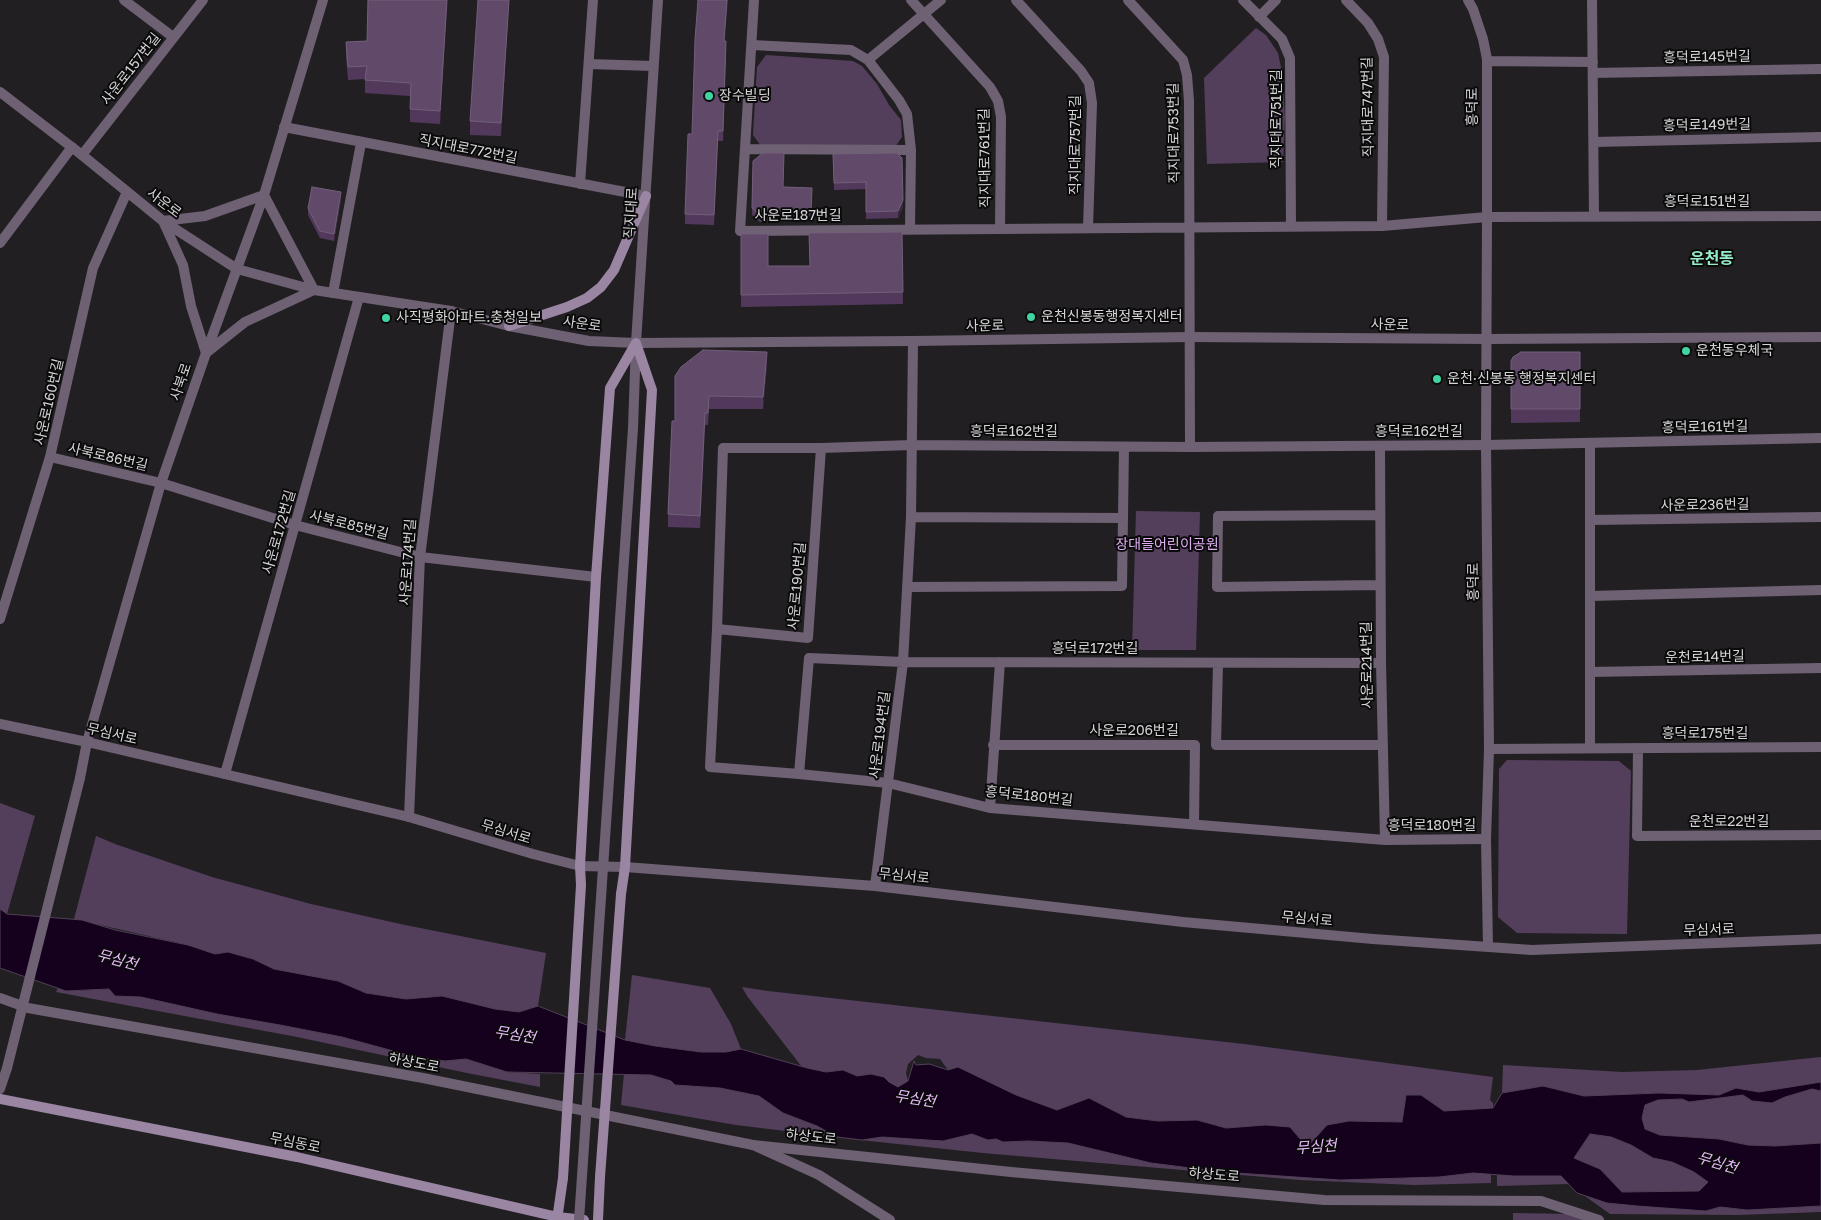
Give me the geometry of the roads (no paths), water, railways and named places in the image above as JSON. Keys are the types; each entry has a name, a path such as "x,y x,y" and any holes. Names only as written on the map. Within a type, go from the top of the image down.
{"main road":[{"path":"509,326 568,307 587,298 601,286 614,270 646,196"},
{"path":"557,1219 563,1178 581,885 580,866 596,577 610,388 636,343"},
{"path":"598,1220 621,894 625,867 652,390 636,343"},
{"name":"무심동로","path":"0,1099 297,1157 557,1219 584,1220"}],"street":[{"path":"124,0 173,37"},
{"name":"사운로157번길","path":"82,155 203,0"},
{"path":"580,184 593,0"},
{"name":"직지대로","path":"579,1220 633,428 636,343 658,0"},
{"name":"사운로187번길","path":"754,0 740,231 910,229"},
{"name":"직지대로761번길","path":"911,0 926,14 990,87 998,101 1002,117 1000,229"},
{"path":"868,60 941,0"},
{"name":"직지대로757번길","path":"1016,0 1081,71 1089,83 1092,103 1088,228"},
{"name":"직지대로753번길","path":"1128,0 1183,60 1187,75 1189,102 1190,336"},
{"name":"직지대로751번길","path":"1243,0 1282,39 1290,58 1291,226"},
{"path":"1259,17 1276,0"},
{"name":"직지대로747번길","path":"1346,0 1368,23 1378,40 1384,57 1382,226"},
{"name":"흥덕로","path":"1468,0 1483,39 1486,61 1486,445 1489,749 1486,839 1488,947"},
{"path":"1592,0 1594,217"},
{"name":"사북로","path":"0,1089 7,1068 80,778 87,742 161,483 264,194 321,1"},
{"path":"752,45 851,50 868,60 899,100 907,114 911,150 910,229 1382,226 1487,217"},
{"path":"1486,61 1593,62"},
{"path":"588,64 653,66"},
{"name":"흥덕로145번길","path":"1593,73 1821,69"},
{"name":"사운로","path":"0,92 72,147 163,222 237,269 314,290 451,311 509,326 589,341 636,343 913,341 1190,336 1487,339 1821,337"},
{"name":"직지대로772번길","path":"284,127 646,196"},
{"name":"흥덕로149번길","path":"1594,142 1821,137"},
{"path":"333,293 361,143"},
{"path":"0,243 72,147"},
{"path":"745,148 911,150"},
{"name":"사운로160번길","path":"0,619 50,458 93,268 127,192"},
{"path":"264,194 314,290 245,322 206,353 192,306 183,265 163,222 205,216 264,194"},
{"name":"흥덕로151번길","path":"1487,217 1821,216"},
{"name":"사운로172번길","path":"225,774 359,297"},
{"name":"사운로174번길","path":"410,817 420,557 451,311"},
{"path":"1190,336 1190,447"},
{"name":"사운로194번길","path":"875,886 903,662 911,517 913,341"},
{"name":"흥덕로161번길","path":"1486,445 1821,438"},
{"path":"1590,443 1590,747"},
{"name":"흥덕로162번길","path":"718,630 723,448 821,448 912,445 1190,447 1486,445"},
{"name":"사운로214번길","path":"1380,446 1381,663 1386,840"},
{"path":"907,587 1122,586 1124,447"},
{"name":"사운로190번길","path":"718,630 808,638 821,448"},
{"name":"사북로86번길","path":"50,458 161,483"},
{"name":"사북로85번길","path":"161,483 294,525 420,557 596,577"},
{"path":"1380,515 1218,516 1217,587 1380,585"},
{"path":"911,517 1123,518"},
{"name":"사운로236번길","path":"1590,520 1821,517"},
{"path":"1590,596 1821,590"},
{"name":"흥덕로180번길","path":"718,630 710,767 888,783 990,808 1386,840 1486,839"},
{"name":"흥덕로172번길","path":"799,774 808,658 903,662 1381,663"},
{"path":"990,808 1000,662"},
{"path":"1218,664 1216,745 1383,745"},
{"name":"운천로14번길","path":"1590,672 1821,668"},
{"name":"무심서로","path":"0,724 87,742 410,817 580,866 625,867 875,886 1193,923 1532,950 1821,939"},
{"name":"사운로206번길","path":"993,745 1195,744 1194,824"},
{"name":"흥덕로175번길","path":"1489,749 1821,747"},
{"name":"운천로22번길","path":"1638,749 1637,836 1821,835"},
{"name":"하상도로","path":"0,998 28,1008 423,1078 753,1145 1011,1172 1324,1200 1542,1201 1599,1220"},
{"path":"753,1145 819,1175 890,1220"}],"water":[{"name":"무심천","path":"0,909 7,914 82,920 115,930 188,945 215,954 228,952 253,959 274,969 338,981 366,993 406,999 442,996 495,1009 519,1012 538,1006 625,1040 655,1046 701,1052 726,1052 741,1049 826,1072 843,1070 857,1076 871,1074 884,1077 898,1087 908,1081 914,1061 916,1065 929,1064 948,1070 958,1067 1016,1095 1057,1110 1089,1098 1126,1117 1158,1121 1197,1120 1226,1128 1266,1125 1290,1127 1307,1147 1327,1125 1349,1121 1402,1122 1406,1095 1421,1095 1444,1111 1493,1108 1502,1093 1543,1086 1584,1096 1659,1093 1719,1095 1736,1088 1759,1092 1821,1082 1821,1091 1812,1089 1772,1103 1752,1101 1743,1095 1689,1102 1682,1099 1658,1100 1645,1105 1642,1118 1645,1129 1660,1135 1719,1139 1748,1145 1775,1146 1821,1143 1821,1206 1747,1210 1720,1207 1706,1211 1607,1203 1577,1193 1561,1176 1514,1176 1473,1173 1439,1177 1340,1180 1222,1172 1151,1163 1068,1143 1003,1142 996,1139 988,1140 972,1134 943,1141 882,1137 862,1140 837,1137 817,1126 783,1113 759,1096 720,1088 675,1085 671,1081 651,1075 507,1072 466,1059 445,1061 408,1055 342,1037 217,1014 141,997 115,996 109,989 66,991 0,968","holes":["1590,1134 1611,1137 1631,1145 1653,1158 1672,1162 1694,1172 1708,1182 1699,1191 1622,1192 1600,1169 1574,1158"]}],"place":[{"name":"장수빌딩","path":"709,96"},
{"name":"운천신봉동행정복지센터","path":"1031,317"},
{"name":"사직평화아파트.충청일보","path":"386,318"},
{"name":"운천동우체국","path":"1686,351"},
{"name":"운천·신봉동 행정복지센터","path":"1437,379"}],"district":[{"name":"운천동","path":"1712,259"}],"park label":[{"name":"장대들어린이공원","path":"1167,545"}]}
